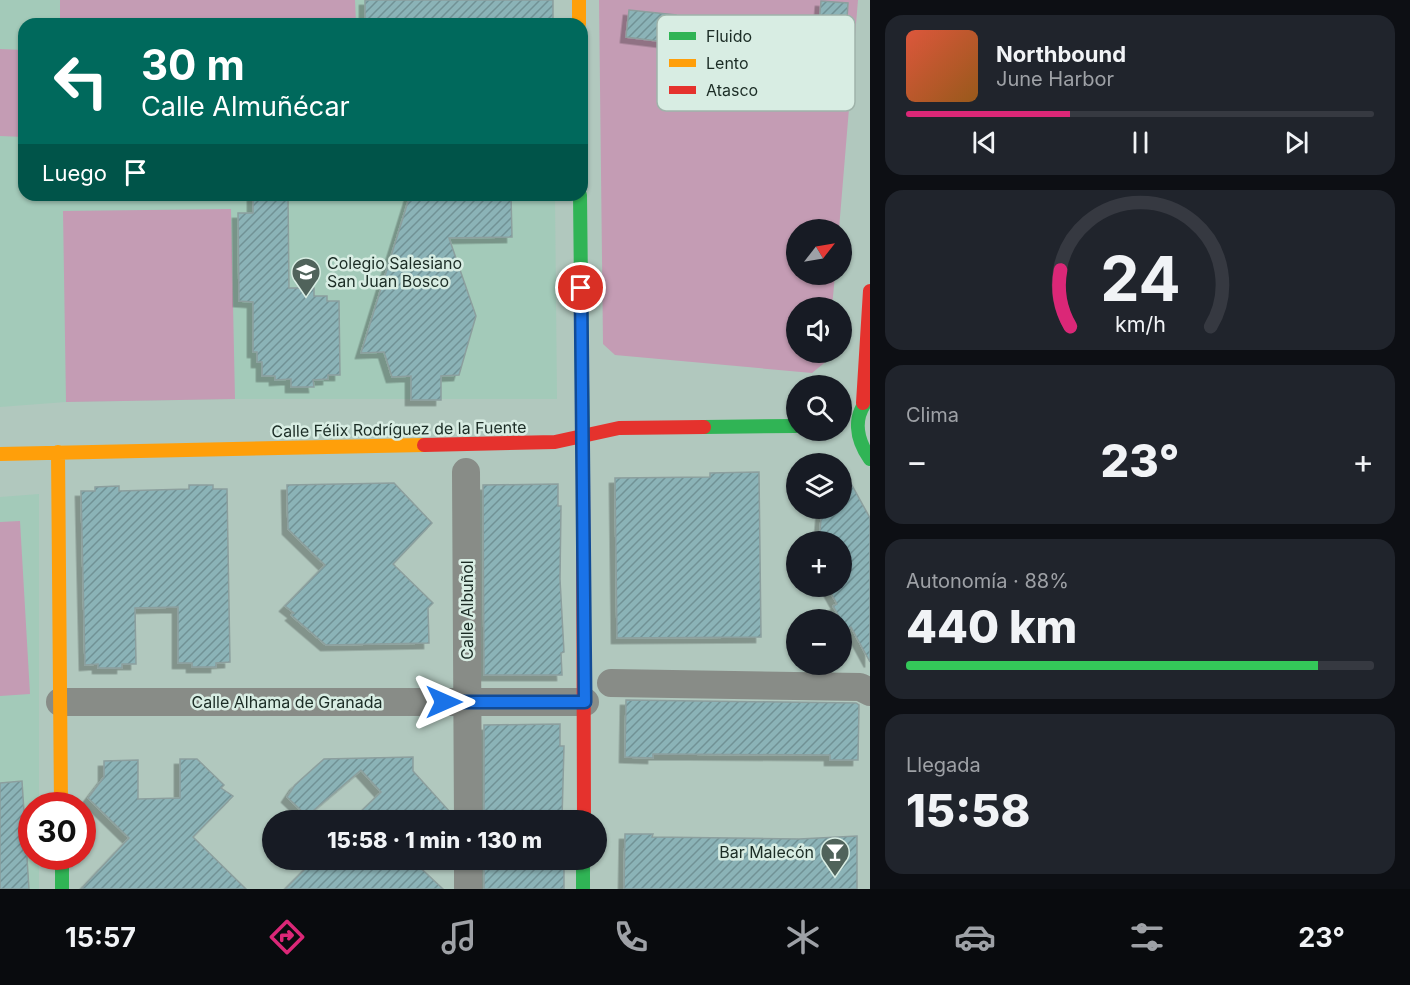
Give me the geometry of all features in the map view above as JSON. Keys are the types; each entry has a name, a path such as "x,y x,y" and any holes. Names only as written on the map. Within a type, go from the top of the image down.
{"street":[{"path":"579,0 579,18"},
{"path":"580,201 584,810"},
{"path":"870,291 867,400 851,427 870,459"},
{"name":"Calle Félix Rodríguez de la Fuente","path":"0,454 555,442 619,429 786,426"},
{"path":"58,452 62,792"},
{"name":"Calle Albuñol","path":"466,472 468,810"},
{"path":"611,683 861,687 870,692"},
{"name":"Calle Alhama de Granada","path":"60,702 585,702"},
{"path":"62,870 62,889"},
{"path":"468,870 468,889"},
{"path":"583,870 583,889"}],"shaded area":[{"name":"Colegio Salesiano San Juan Bosco","path":"0,0 553,0 553,18 18,18 18,201 555,201 557,399 235,399 66,402 0,407"},
{"path":"60,0 355,0 356,18 60,18"},
{"path":"599,0 858,0 855,36 855,15 657,15 657,111 849,111 840,219 786,219 786,285 834,285 833,297 786,297 786,363 824,363 812,373 615,355 603,344"},
{"path":"0,49 18,50 18,137 0,136"},
{"path":"231,209 235,399 66,402 63,211"},
{"path":"39,494 39,792 18,792 18,870 39,870 39,889 0,889 0,497"},
{"path":"20,521 30,694 0,696 0,522"}],"building":[{"path":"365,0 553,0 553,18 365,18"},
{"path":"821,1 848,3 847,15 820,15"},
{"path":"629,10 676,15 657,15 657,41 626,37"},
{"path":"253,201 288,201 289,288 314,288 314,296 327,296 327,301 339,301 340,375 328,375 328,379 313,380 314,387 291,387 291,379 275,380 275,376 262,376 262,362 257,362 257,352 253,352 253,302 239,301 238,213 253,213"},
{"path":"408,201 511,201 512,237 449,238 476,316 459,375 441,376 441,400 411,400 411,376 392,377 384,352 361,353"},
{"path":"759,472 761,637 617,638 615,478 710,477 710,473"},
{"path":"394,483 432,523 393,564 433,603 428,608 429,643 326,645 291,615 294,613 285,606 325,565 288,529 287,485"},
{"path":"558,484 558,506 561,506 560,579 564,652 561,653 562,675 484,675 483,485"},
{"path":"189,485 213,485 213,489 227,489 230,662 216,663 216,667 192,667 192,663 178,663 178,607 135,608 136,664 122,664 122,668 98,668 98,664 85,665 81,491 95,491 95,487 119,486 119,491 189,489"},
{"path":"852,485 870,518 870,662 852,629 852,609 835,609 833,606 837,604 833,597 852,597 852,531 820,531 821,519 852,519"},
{"path":"626,700 856,703 859,705 858,760 830,760 830,755 653,754 653,758 625,757"},
{"path":"560,724 560,746 564,746 562,810 484,810 484,725"},
{"path":"413,757 413,771 448,810 362,810 381,792 361,770 314,810 301,810 287,797 295,785 324,759"},
{"path":"180,759 197,759 224,785 221,788 233,796 193,837 246,889 81,889 129,838 96,806 96,792 93,792 104,777 104,761 138,760 138,799 180,798"},
{"path":"22,781 23,792 18,792 18,870 28,870 29,889 0,889 0,783"},
{"path":"625,834 653,834 652,837 799,839 857,836 857,889 624,889"},
{"path":"304,870 423,870 443,889 285,889"},
{"path":"484,870 564,870 564,889 484,889"}],"traffic: fast":[{"path":"580,201 583,472"},
{"path":"870,397 864,404 858,420 859,436 870,459"},
{"path":"704,427 786,426"},
{"path":"62,870 62,889"},
{"path":"583,870 583,889"}],"traffic: slow":[{"path":"579,0 579,18"},
{"path":"0,454 424,445"},
{"path":"58,452 61,792"}],"traffic: jam":[{"path":"863,403 870,291"},
{"path":"424,445 555,442 619,428 704,427"},
{"path":"583,472 584,810"}],"place":[{"name":"Colegio Salesiano San Juan Bosco","path":"306,298"},
{"name":"Bar Malecón","path":"835,878"}],"route":[{"path":"444,702 585,702 581,288"}]}
